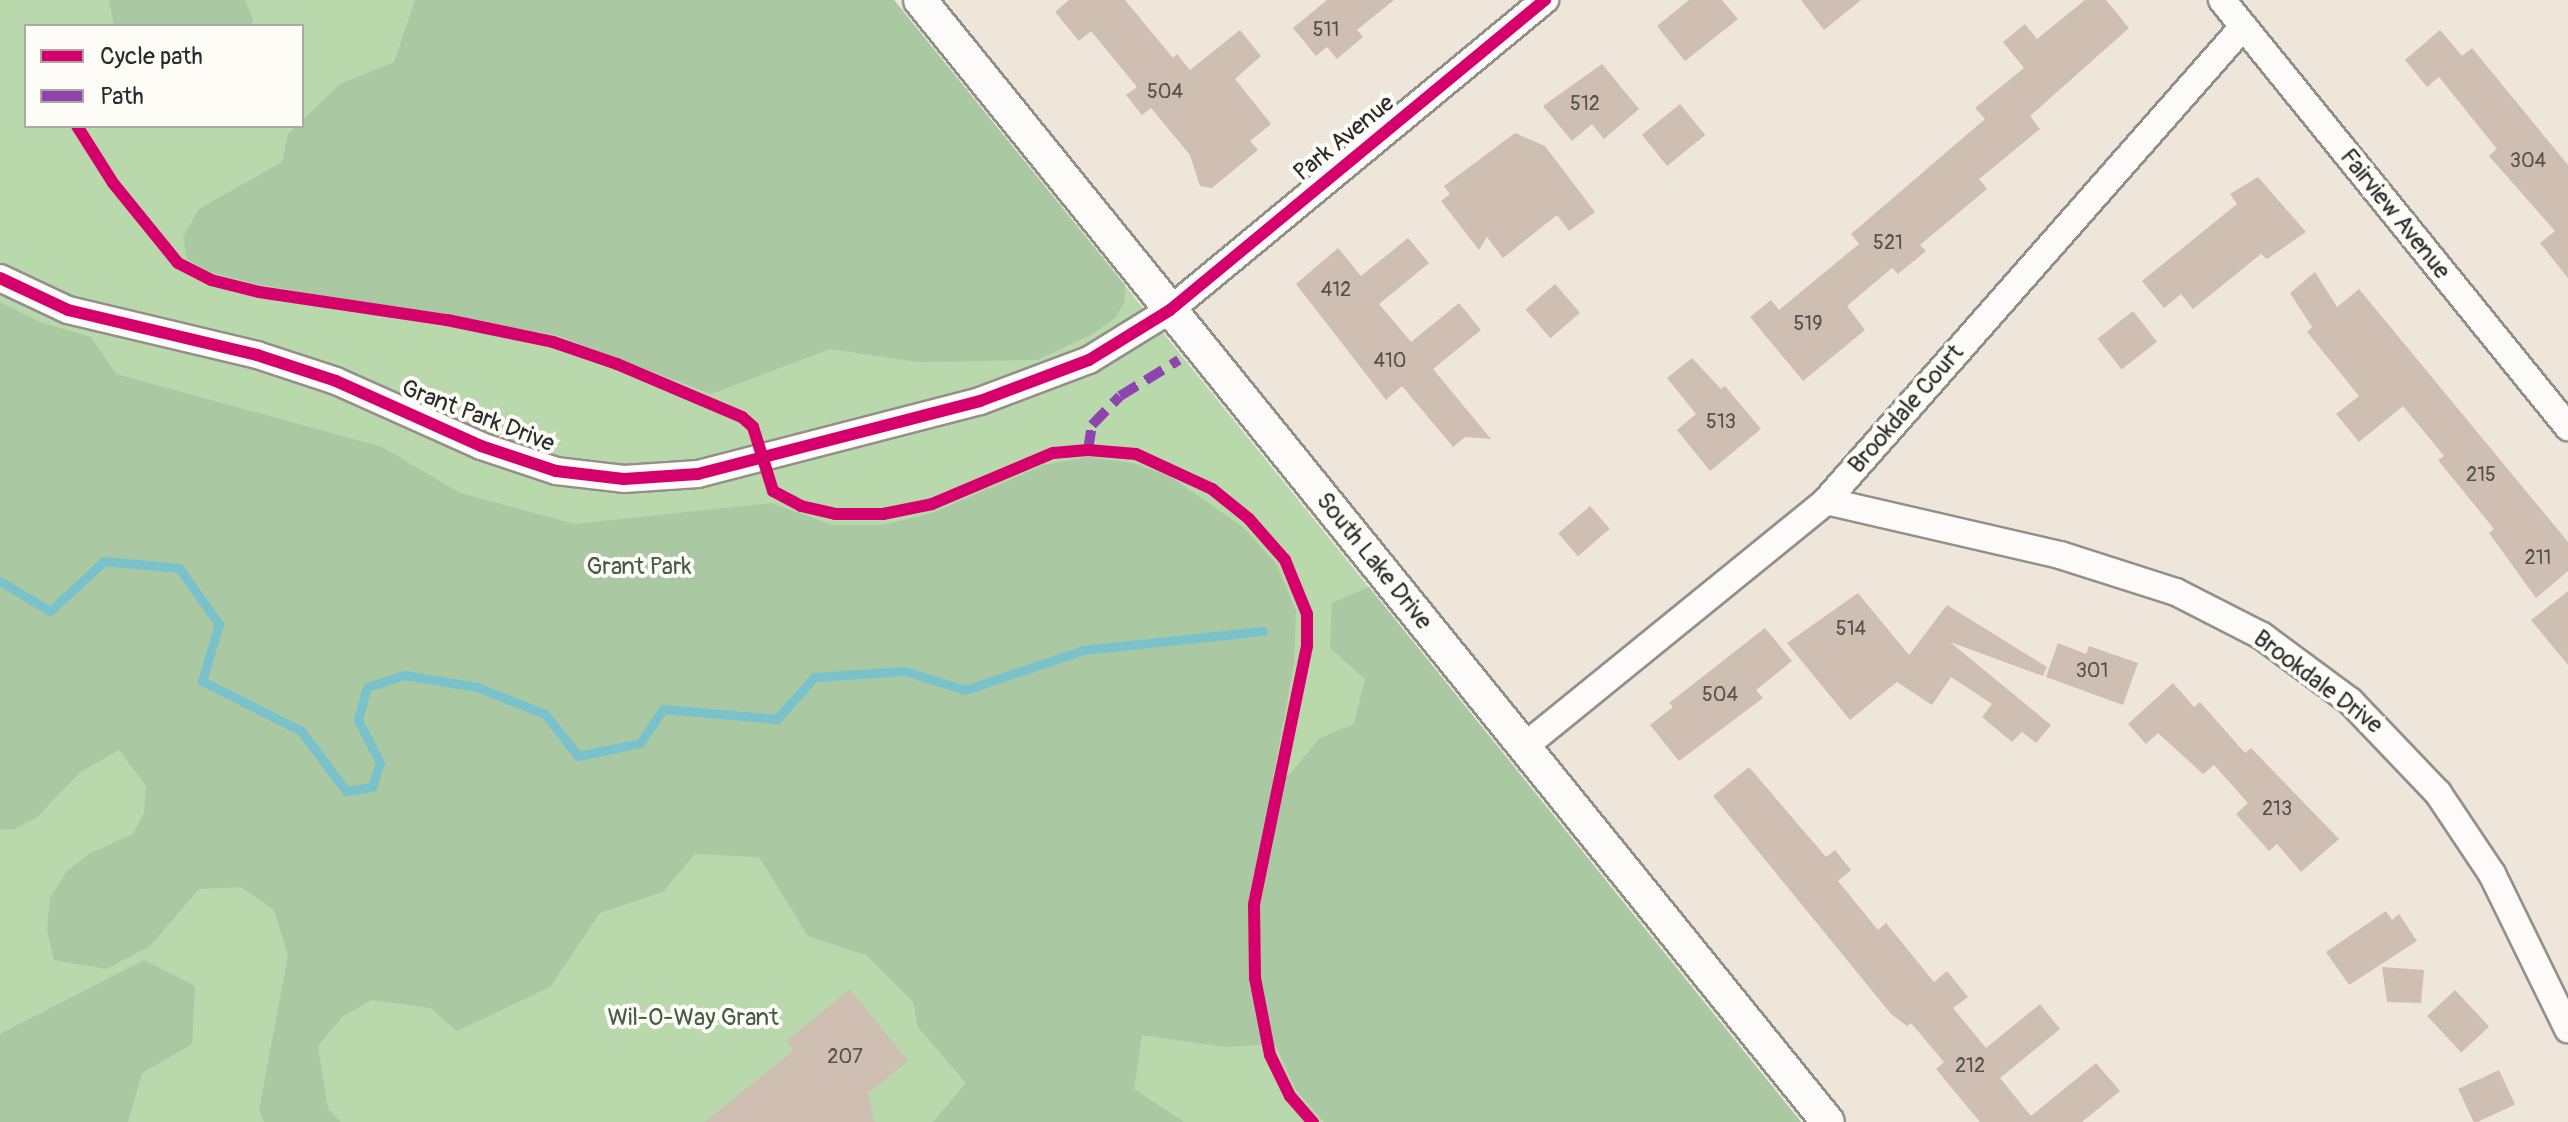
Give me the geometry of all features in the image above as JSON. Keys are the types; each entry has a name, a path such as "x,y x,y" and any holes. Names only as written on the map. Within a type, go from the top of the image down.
{"street":[{"name":"South Lake Drive","path":"920,0 1828,1122"},
{"name":"Park Avenue","path":"1170,310 1545,0"},
{"name":"Fairview Avenue","path":"2222,0 2568,427"},
{"name":"Brookdale Court","path":"1525,746 1826,501 2243,27"},
{"name":"Grant Park Drive","path":"0,278 68,310 257,355 336,381 481,446 556,471 624,479 698,474 980,401 1089,360 1170,310"},
{"name":"Brookdale Drive","path":"1826,501 2060,555 2176,592 2262,636 2350,701 2438,793 2492,874 2568,1029"}],"green space":[{"name":"Grant Park","path":"0,0 894,0 1801,1122 0,1122"},
{"path":"109,0 245,0 253,19 252,24 114,24"},
{"path":"415,0 894,0 1125,285 1125,301 1115,318 1091,335 1037,360 918,362 830,349 711,394 556,335 256,284 206,271 187,259 183,237 199,209 282,162 288,134 294,128 304,128 304,119 340,84 394,62"},
{"path":"0,302 40,322 91,337 116,374 382,447 460,493 575,524 771,503 833,525 882,525 932,513 1044,465 1088,457 1132,463 1169,476 1243,527 1277,565 1296,611 1294,664 1273,777 1289,775 1320,738 1354,724 1365,679 1330,648 1332,603 1369,587 1801,1122 1324,1122 1296,1090 1275,1044 1225,1047 1142,1035 1134,1089 1184,1122 933,1122 966,1083 918,1027 913,1002 866,955 808,936 759,857 695,854 663,892 600,913 550,987 457,1031 430,1008 372,1000 343,1016 318,1046 328,1109 341,1122 264,1122 259,1110 288,955 274,910 241,887 199,889 150,946 106,969 54,960 47,930 50,898 66,872 89,854 133,834 144,813 146,786 119,750 79,773 36,818 12,830 0,829"},
{"path":"144,960 195,986 192,1044 142,1073 128,1122 0,1122 0,1034"}],"building":[{"path":"1069,0 1125,0 1173,58 1177,54 1190,70 1240,30 1261,56 1235,79 1271,124 1250,141 1258,150 1212,188 1200,186 1190,155 1151,108 1142,115 1126,95 1137,87 1091,31 1079,41 1055,12"},
{"path":"1327,0 1394,0 1357,30 1363,37 1337,59 1327,47 1316,56 1293,28"},
{"path":"1689,0 1722,0 1738,19 1685,61 1657,26"},
{"path":"1801,0 1861,0 1824,30"},
{"path":"2085,0 2106,0 2129,28 2030,116 2040,129 1979,179 1987,189 1920,245 1926,251 1898,274 1892,268 1847,306 1865,330 1803,381 1750,317 1771,300 1779,310 1859,244 1851,234 1985,119 1975,108 2024,68 2003,42 2025,24 2037,39"},
{"path":"2440,30 2462,56 2472,48 2568,165 2568,278 2540,243 2555,231 2489,156 2497,149 2439,77 2427,87 2405,60"},
{"path":"1602,64 1639,109 1604,139 1592,124 1572,141 1543,106"},
{"path":"1680,104 1705,135 1667,166 1642,135"},
{"path":"1515,133 1545,146 1595,212 1569,231 1557,215 1503,258 1487,237 1479,250 1441,201 1450,194 1444,186"},
{"path":"2258,177 2306,232 2267,259 2261,254 2193,309 2181,294 2164,308 2142,281 2237,204 2230,194"},
{"path":"1408,238 1429,263 1379,304 1411,342 1459,303 1481,330 1433,369 1491,439 1465,437 1453,447 1402,386 1386,400 1296,284 1338,248 1361,276"},
{"path":"2315,272 2337,307 2359,289 2568,542 2568,571 2536,598 2489,533 2494,529 2438,460 2444,456 2403,406 2359,442 2336,414 2359,396 2307,332 2312,327 2290,293"},
{"path":"1555,284 1580,313 1550,338 1526,310"},
{"path":"2133,311 2157,342 2122,369 2098,339"},
{"path":"1692,358 1721,389 1725,386 1761,429 1710,471 1677,430 1696,414 1667,378"},
{"path":"1590,506 1610,529 1578,556 1558,534"},
{"path":"2568,591 2568,665 2531,620"},
{"path":"1858,593 1909,655 1947,605 2047,667 2043,676 1950,642 2051,725 2036,743 2022,732 2012,742 1982,717 1992,704 1951,677 1932,705 1897,682 1850,720 1787,643"},
{"path":"1765,628 1792,661 1756,690 1763,698 1679,761 1650,725 1673,707 1669,703"},
{"path":"2058,643 2086,654 2089,646 2138,663 2123,705 2046,677"},
{"path":"2173,683 2194,707 2200,702 2245,753 2251,748 2339,839 2301,872 2277,844 2269,851 2236,814 2248,803 2214,765 2203,774 2158,733 2146,744 2128,724"},
{"path":"1749,767 1826,857 1835,850 1851,870 1838,881 1878,930 1886,923 1934,982 1947,971 1968,997 1953,1008 1986,1048 2040,1004 2060,1029 2000,1078 2031,1116 2096,1063 2120,1091 2082,1122 1980,1122 1936,1069 1944,1062 1911,1023 1907,1026 1891,1014 1713,796"},
{"path":"2386,911 2392,920 2399,914 2417,941 2349,985 2326,952"},
{"path":"2382,967 2424,970 2421,1003 2387,1002"},
{"path":"850,989 908,1061 868,1093 874,1122 705,1122 794,1050 786,1041"},
{"path":"2455,990 2489,1027 2461,1052 2427,1016"},
{"path":"2499,1070 2515,1104 2474,1122 2458,1089"}],"waterway":[{"path":"0,581 50,611 104,561 179,568 219,624 202,681 301,731 346,791 372,787 380,763 358,720 367,687 404,675 477,687 545,714 578,756 640,743 663,709 777,719 814,677 905,671 965,690 1083,650 1263,631"}],"marked path":[{"path":"1088,450 1092,425 1120,396 1179,360"}],"cycle path":[{"path":"0,278 68,310 257,355 336,381 481,446 556,471 624,479 698,474 980,401 1089,360 1170,310 1545,0"},
{"path":"78,128 113,183 178,263 211,280 259,292 447,320 553,342 617,364 742,417 753,427 773,491 801,506 835,514 883,514 932,504 1053,453 1088,450 1136,454 1212,489 1249,519 1285,560 1307,614 1307,646 1254,905 1255,978 1270,1055 1290,1096 1313,1122"}],"park label":[{"name":"Wil-O-Way Grant","path":"693,1018"}]}
